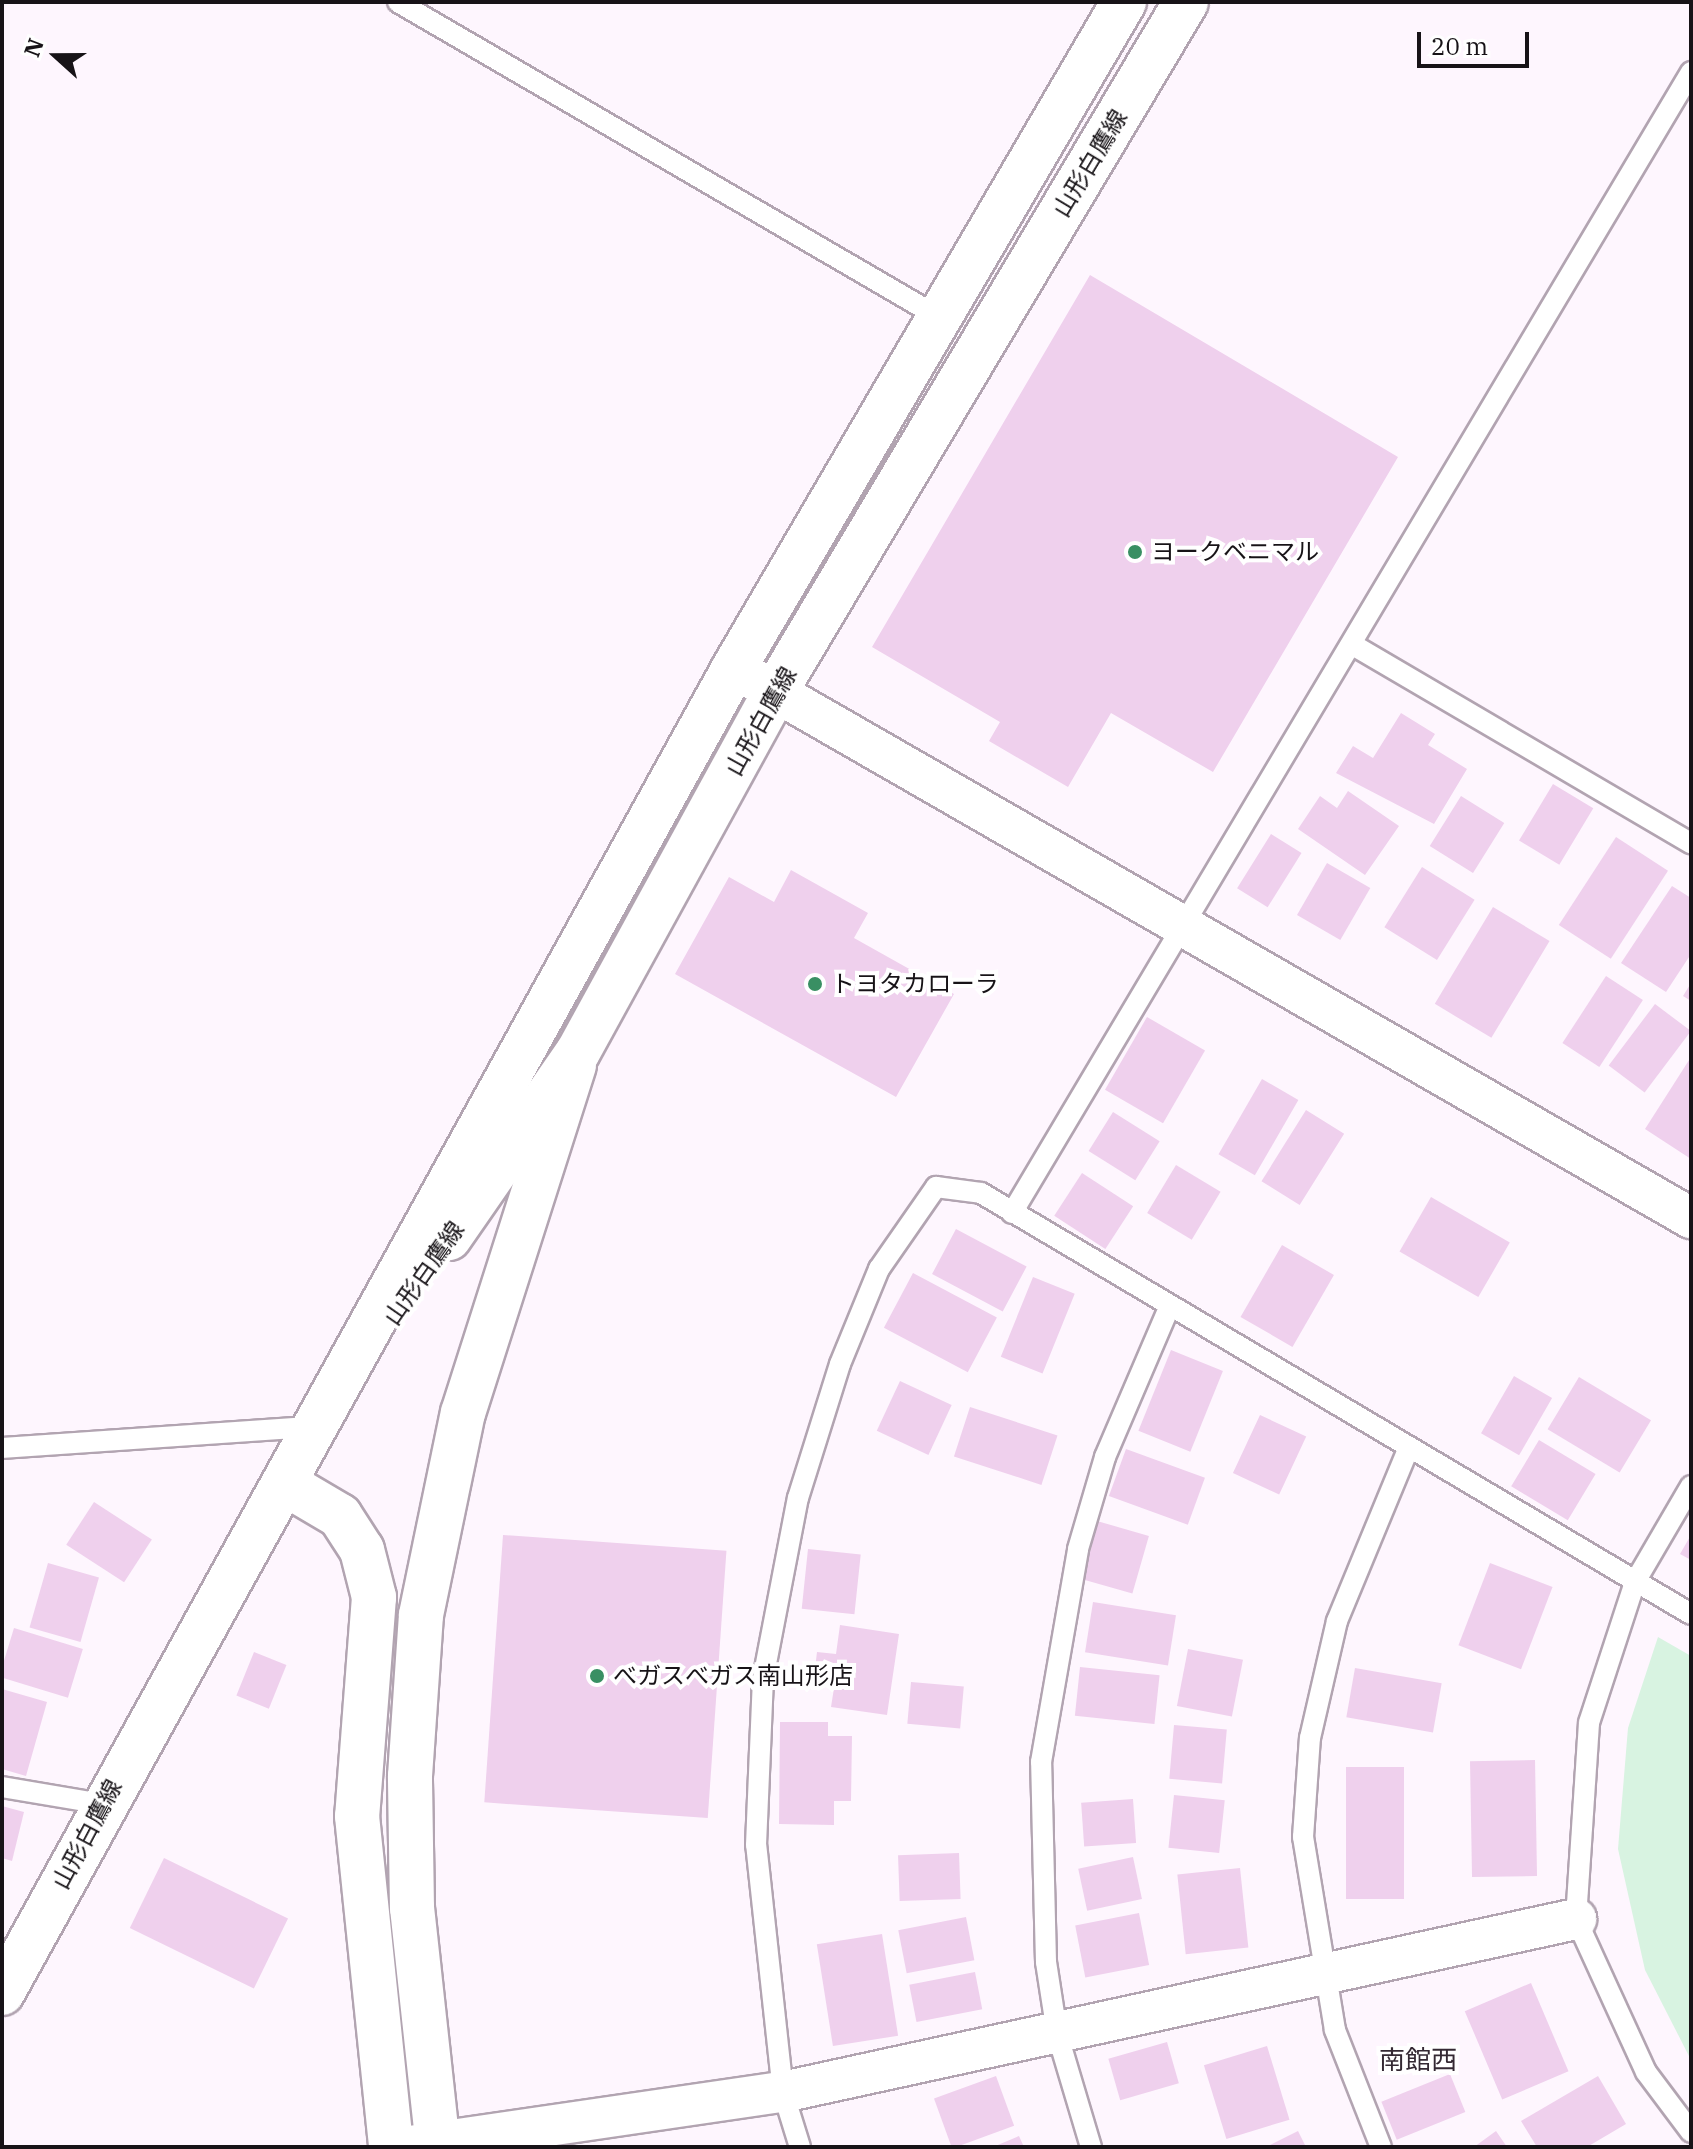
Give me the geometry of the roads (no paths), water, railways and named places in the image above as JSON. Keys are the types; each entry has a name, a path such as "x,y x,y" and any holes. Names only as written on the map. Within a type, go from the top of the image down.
{"main road":[{"name":"山形白鷹線","path":"2,1993 102,1804 317,1427 734,668 937,316 1124,2"},
{"name":"山形白鷹線","path":"317,1427 578,1052 775,692 1186,2"},
{"path":"426,2145 412,1908 410,1776 421,1615 463,1413 578,1052"},
{"path":"284,1483 340,1516 362,1550 374,1597 357,1816 391,2147"}],"street":[{"path":"734,668 1691,1218"},
{"path":"426,2145 783,2092 1323,1978 1576,1919"}],"lane":[{"path":"398,2 937,316"},
{"path":"1012,1213 1685,95 1691,72"},
{"path":"1353,645 1691,843"},
{"path":"800,2147 783,2092 756,1845 763,1679 798,1498 879,1269 936,1187 981,1193 1407,1452 1691,1614"},
{"path":"1091,2147 1057,2033 1041,1856 1041,1762 1053,1660 1105,1457 1169,1308"},
{"path":"2,1448 317,1427"},
{"path":"1381,2147 1355,2091 1323,1978 1303,1837 1310,1738 1337,1621 1407,1452"},
{"path":"1691,1486 1635,1582 1589,1723 1576,1919 1646,2072 1691,2132"},
{"path":"2,1787 102,1804"}],"place":[{"name":"ヨークベニマル","path":"1135,552"},
{"name":"トヨタカローラ","path":"815,984"},
{"name":"べガスべガス南山形店","path":"597,1676"}],"district":[{"name":"南館西","path":"1418,2060"}]}
